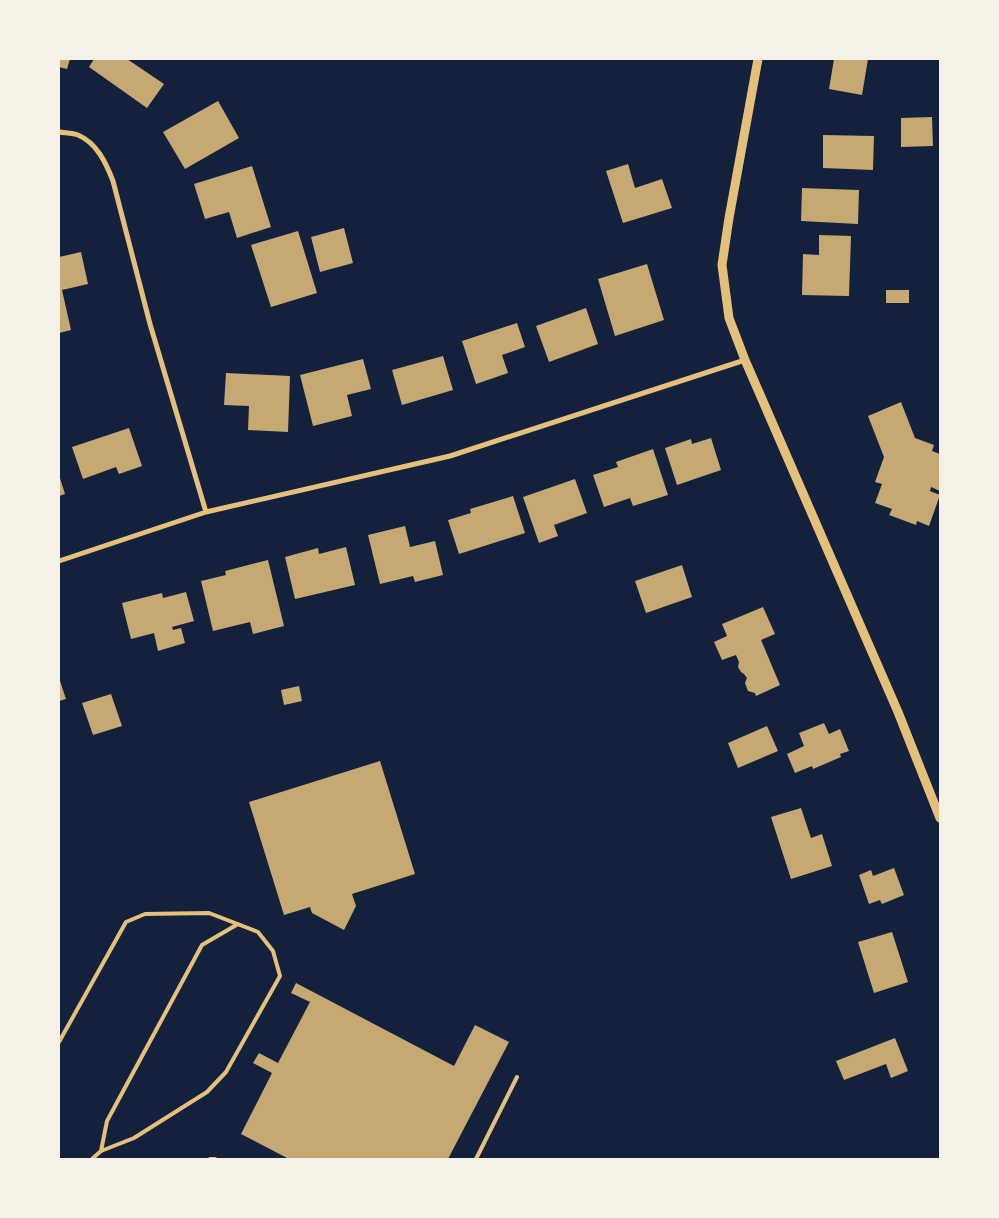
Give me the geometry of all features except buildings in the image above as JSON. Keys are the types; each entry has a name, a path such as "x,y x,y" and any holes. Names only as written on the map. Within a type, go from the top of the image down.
{"street":[{"path":"758,59 722,266 729,318 745,360 898,712 940,818"},
{"path":"59,132 78,135 94,147 106,161 152,330 206,512"},
{"path":"59,561 206,512 450,456 745,360"}],"lane":[{"path":"59,1042 126,922 145,914 209,913 258,932 273,951 280,976 226,1072 207,1092 134,1138 101,1151 92,1159"},
{"path":"101,1151 107,1121 202,946 238,924"},
{"path":"476,1159 517,1077"},
{"path":"210,1159 215,1159"}]}
